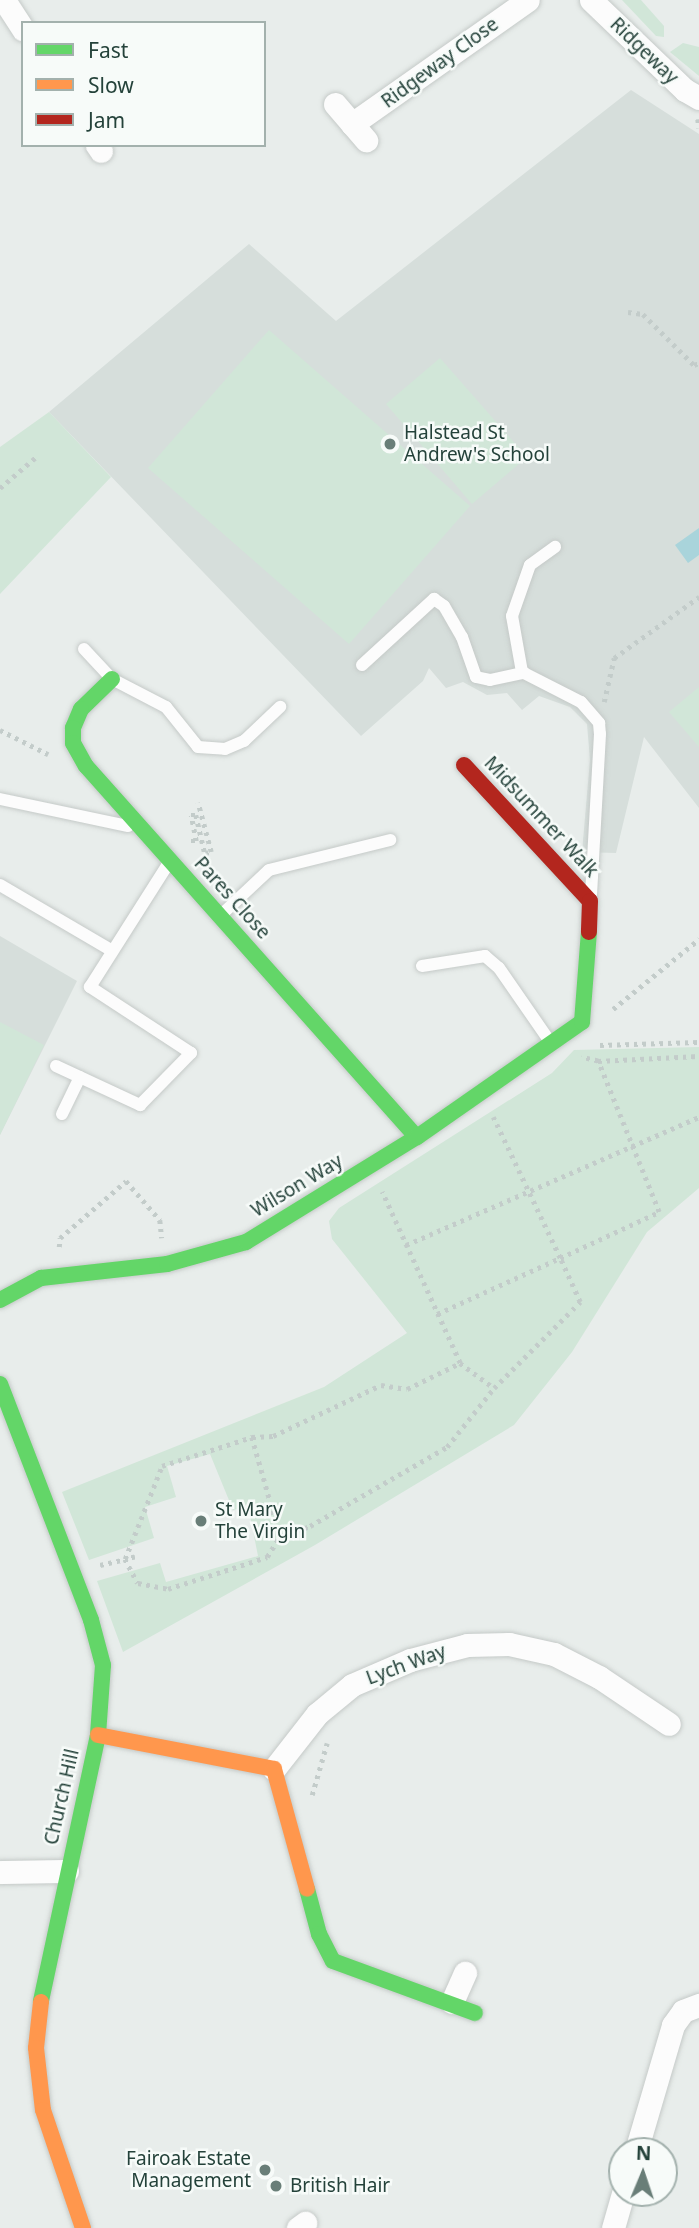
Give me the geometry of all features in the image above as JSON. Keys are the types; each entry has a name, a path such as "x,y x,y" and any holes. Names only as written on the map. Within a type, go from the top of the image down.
{"street":[{"path":"4,0 21,26"},
{"name":"Ridgeway Close","path":"335,104 359,132 528,0"},
{"name":"Ridgeway","path":"591,0 685,90 699,98"},
{"name":"Pares Close","path":"113,679 81,709 74,728 74,743 86,766 417,1137"},
{"name":"Midsummer Walk","path":"464,765 590,901 589,989 578,1027"},
{"name":"Wilson Way","path":"0,1300 41,1278 167,1264 246,1242 417,1137 578,1027"},
{"name":"Church Hill","path":"0,1384 73,1573 103,1665 98,1735 44,1979 36,2071 48,2129 83,2228"},
{"name":"Lych Way","path":"274,1769 317,1714 352,1685 411,1660 457,1647 509,1644 554,1654 638,1714 669,1724"},
{"path":"98,1735 274,1769 319,1934 332,1961 452,2002 475,2013"},
{"path":"0,1872 66,1871"},
{"path":"452,2002 465,1973"},
{"path":"640,2137 673,2025 683,2011 699,2005"},
{"path":"613,2228 619,2207"}],"lane":[{"path":"522,672 512,616 530,565 555,547"},
{"path":"362,665 434,598 444,606 462,637 476,677 490,680 522,672 581,702 598,723 590,901"},
{"path":"85,649 113,679 166,706 198,747 211,751 244,741 280,707"},
{"path":"0,799 142,829"},
{"path":"220,916 269,870 390,840"},
{"path":"56,1066 140,1105 191,1053 90,987 111,950 170,861"},
{"path":"0,886 111,950"},
{"path":"422,966 485,956 499,968 553,1046"},
{"path":"62,1114 80,1077"}],"path":[{"path":"628,312 643,314 694,365 699,363"},
{"path":"0,488 36,457"},
{"path":"598,723 614,658 699,597"},
{"path":"0,730 29,746 86,766"},
{"path":"185,832 196,841 191,816 196,815 205,853 211,852 198,803"},
{"path":"607,1012 629,1000 699,939"},
{"path":"578,1027 564,1047 569,1055 598,1061 699,1056"},
{"path":"591,1046 699,1042"},
{"path":"438,1314 659,1212 598,1061"},
{"path":"125,1559 138,1583 167,1590 267,1557 280,1536 310,1526 447,1447 494,1388 580,1302 490,1111"},
{"path":"406,1245 699,1117"},
{"path":"370,1166 460,1363 494,1388"},
{"path":"58,1254 60,1238 126,1181 160,1220 162,1249"},
{"path":"125,1559 162,1466 252,1437 272,1436 381,1385 407,1390 460,1363"},
{"path":"252,1437 280,1536"},
{"path":"73,1573 135,1557"},
{"path":"311,1800 329,1735"}],"shaded area":[{"name":"Halstead St Andrew's School","path":"631,90 699,134 699,808 644,737 616,853 582,852 590,760 587,724 570,707 539,696 522,710 507,693 487,695 463,682 446,688 429,668 423,681 361,736 49,412 249,244 336,321"},
{"path":"0,936 77,981 0,1135"}],"green space":[{"path":"622,0 641,0 664,26 664,37 656,36"},
{"path":"683,43 699,47 699,76 670,52"},
{"path":"269,330 470,506 349,644 148,468"},
{"path":"440,358 527,457 472,504 386,404"},
{"path":"49,412 111,477 0,594 0,447"},
{"path":"699,687 699,747 669,712"},
{"path":"0,1022 44,1045 0,1135"},
{"path":"699,1047 699,1188 647,1232 572,1352 514,1425 315,1545 123,1652 97,1581 160,1563 166,1582 258,1556 248,1506 233,1510 210,1454 167,1466 176,1497 145,1507 154,1538 89,1560 62,1492 324,1387 407,1333 332,1239 329,1221 339,1208 552,1073 574,1050"}],"water":[{"path":"699,528 699,555 688,563 675,545"}],"traffic: fast":[{"path":"112,679 81,709 73,728 73,743 86,766 417,1137"},
{"path":"0,1300 41,1278 167,1264 246,1242 417,1137 582,1022 589,932"},
{"path":"0,1384 91,1620 103,1665 98,1735 41,2002"},
{"path":"307,1889 319,1934 333,1961 475,2013"}],"traffic: slow":[{"path":"98,1735 274,1769 307,1889"},
{"path":"41,2002 36,2048 43,2110 83,2228"}],"traffic: jam":[{"path":"464,765 590,901 589,932"}],"place":[{"name":"Halstead St Andrew's School","path":"390,444"},
{"name":"St Mary The Virgin","path":"201,1521"},
{"name":"Fairoak Estate Management","path":"265,2170"},
{"name":"British Hair","path":"276,2186"}]}
